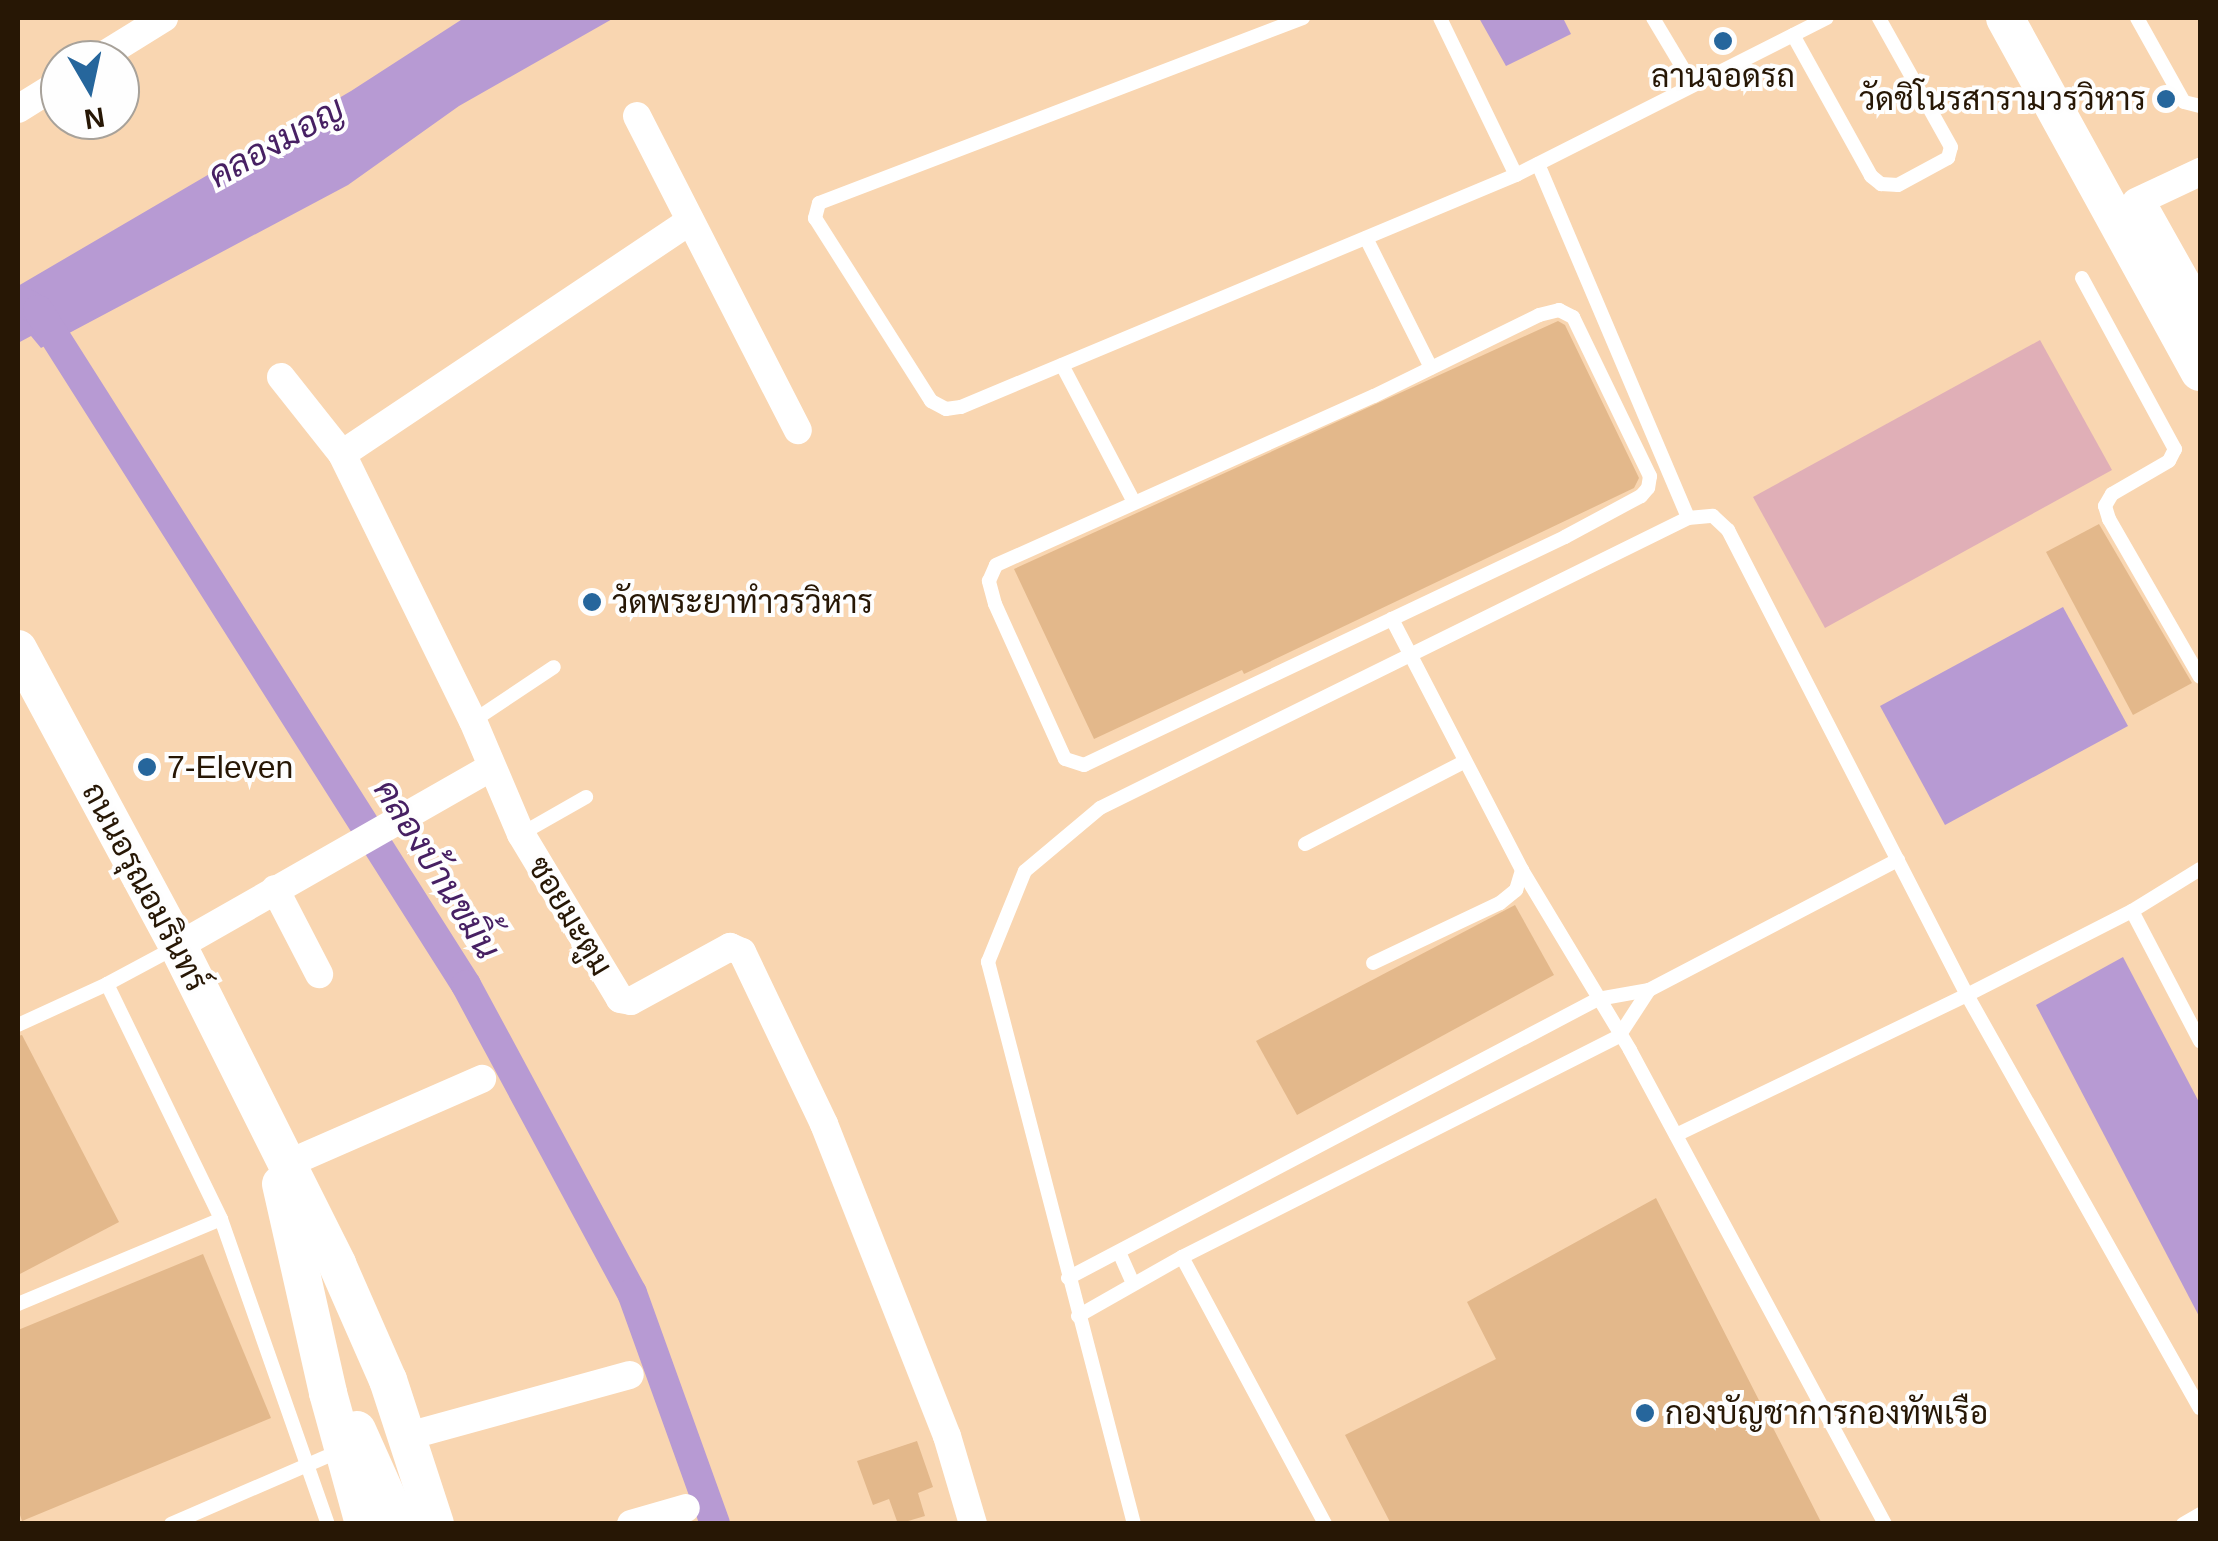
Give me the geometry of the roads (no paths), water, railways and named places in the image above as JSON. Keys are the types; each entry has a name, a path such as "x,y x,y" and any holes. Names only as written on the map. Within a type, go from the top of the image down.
{"main road":[{"path":"2005,18 2200,372"},
{"path":"2031,18 2200,316"},
{"name":"ถนนอรุณอมรินทร์","path":"18,649 178,946 363,1321 408,1436 435,1524"},
{"name":"ถนนอรุณอมรินทร์","path":"268,1128 315,1335 364,1524"},
{"path":"363,1321 400,1524"},
{"path":"315,1335 400,1524"}],"street":[{"path":"128,40 164,18"},
{"path":"18,109 40,95"},
{"path":"638,116 798,430"},
{"path":"2136,202 2200,172"},
{"path":"342,454 690,221"},
{"name":"ซอยมะตูม","path":"281,377 342,454 473,721 521,834 620,1000 626,1003 730,948 742,952 824,1124 947,1436 973,1524"},
{"path":"178,946 274,888 386,831 490,768"},
{"path":"274,888 318,974"},
{"path":"287,1164 482,1078"},
{"path":"408,1436 630,1375"},
{"path":"631,1524 686,1508"}],"lane":[{"path":"1303,18 818,204 814,218 931,402 946,409 961,407 1516,175 1828,18"},
{"path":"1440,18 1516,175"},
{"path":"1653,18 1694,85"},
{"path":"1793,34 1871,176 1880,184 1898,186 1948,158 1951,147 1878,18"},
{"path":"2136,18 2184,102 2200,106"},
{"path":"1538,164 1688,518"},
{"path":"1366,238 1431,368"},
{"path":"2082,278 2175,449 2169,461 2112,494 2106,506 2200,676"},
{"path":"1566,312 1573,316 1650,476 1648,488 1564,538 1084,765 1073,764 1057,742 994,604 989,580 996,564 1431,368 1540,315 1566,312"},
{"path":"1062,365 1134,502"},
{"path":"1134,1524 988,962 1025,871 1100,808 1688,518 1712,516 1728,530 1966,995 2200,1408"},
{"path":"1392,619 1522,870 1676,1135 1885,1524"},
{"path":"473,721 554,667"},
{"path":"1305,844 1464,762"},
{"path":"521,834 586,797"},
{"path":"1068,1278 1598,999 1649,990 1898,860"},
{"path":"1676,1135 2132,911 2200,869"},
{"path":"1373,964 1500,903 1516,890 1522,870"},
{"path":"2132,911 2200,1041"},
{"path":"18,1025 108,984 178,946"},
{"path":"108,984 221,1219 328,1524"},
{"path":"1078,1316 1182,1257 1619,1036 1649,990"},
{"path":"18,1304 221,1219"},
{"path":"1119,1252 1133,1284"},
{"path":"1182,1257 1325,1524"},
{"path":"171,1524 343,1449"},
{"path":"2183,1524 2200,1514"}],"water":[{"name":"คลองมอญ","path":"464,18 614,18 459,106 348,185 41,348 31,336 18,343 18,286 351,91"},
{"path":"1479,18 1563,18 1571,34 1506,66"},
{"path":"2063,607 2128,726 1945,825 1880,706"},
{"path":"2123,957 2200,1104 2200,1318 2036,1005"}],"waterway":[{"name":"คลองบ้านขมิ้น","path":"18,300 38,310 466,985 632,1293 715,1524"}],"place":[{"name":"ลานจอดรถ","path":"1723,41"},
{"name":"วัดชิโนรสารามวรวิหาร","path":"2166,99"},
{"name":"วัดพระยาทําวรวิหาร","path":"592,602"},
{"name":"7-Eleven","path":"147,767"},
{"name":"กองบัญชาการกองทัพเรือ","path":"1645,1413"}]}
